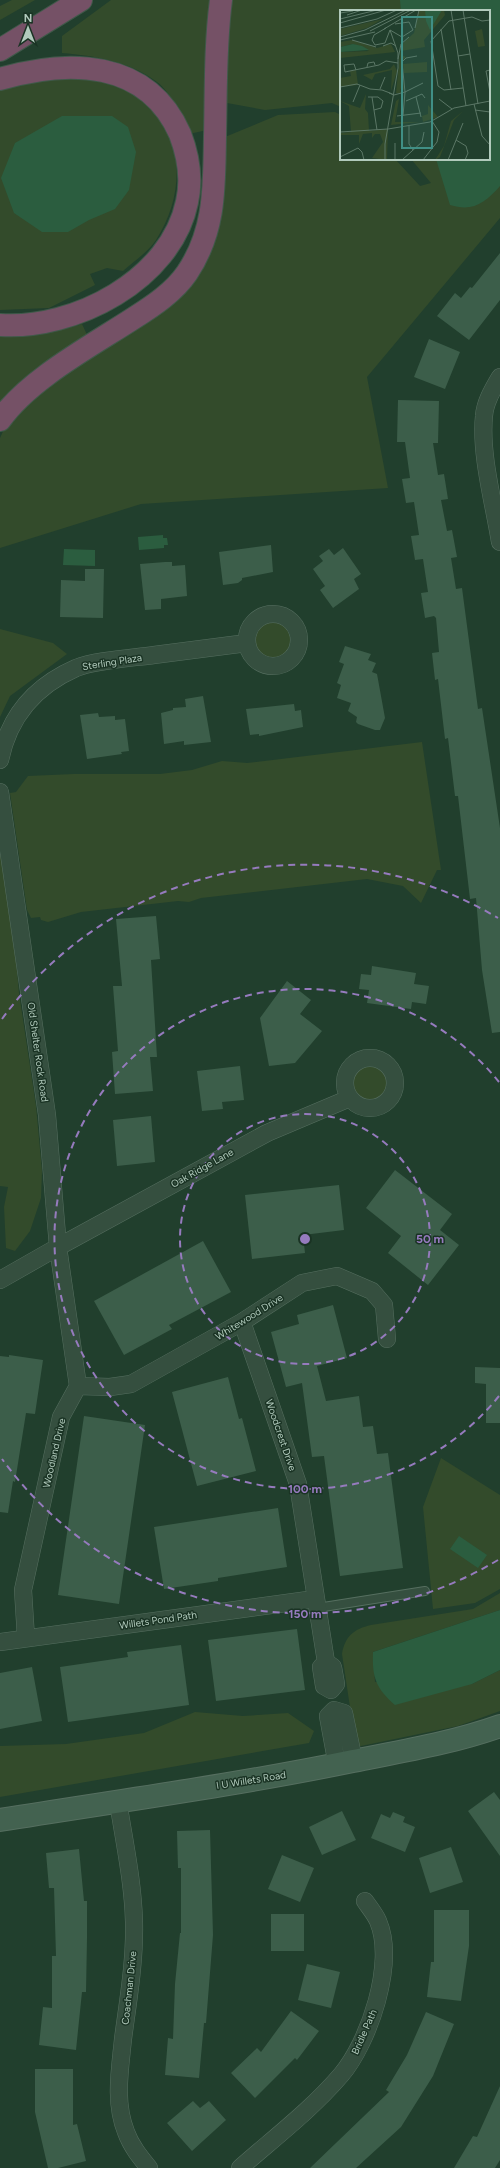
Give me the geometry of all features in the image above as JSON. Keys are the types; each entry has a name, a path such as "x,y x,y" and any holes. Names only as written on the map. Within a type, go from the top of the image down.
{"highway":[{"path":"0,50 81,0"},
{"path":"0,420 16,400 38,381 159,301 186,275 193,263 205,238 213,203 217,39 221,0"},
{"path":"0,79 35,70 68,67 95,68 128,79 157,100 172,120 186,154 189,179 187,202 172,239 157,258 134,282 106,301 73,315 40,324 0,325"}],"main road":[{"name":"I U Willets Road","path":"0,1820 301,1772 430,1746 472,1736 500,1726"}],"street":[{"path":"500,377 490,394 484,416 484,447 500,542"},
{"name":"Sterling Plaza","path":"0,760 4,739 22,709 45,685 77,668 113,661 248,643"},
{"name":"Old Shelter Rock Road","path":"0,792 47,1114 58,1247"},
{"name":"Oak Ridge Lane","path":"58,1247 268,1132 350,1098"},
{"path":"0,1280 58,1247 78,1386"},
{"name":"Whitewood Drive","path":"78,1386 110,1387 131,1384 242,1322 302,1283 337,1276 372,1291 384,1305 387,1339"},
{"name":"Woodcrest Drive","path":"242,1322 298,1484 326,1662 333,1667 336,1684 331,1690 334,1710 344,1714 346,1763"},
{"name":"Woodland Drive","path":"26,1638 23,1590 61,1417 78,1386"},
{"name":"Willets Pond Path","path":"0,1642 316,1603"},
{"name":"Coachman Drive","path":"118,1801 132,1890 134,1922 133,1959 119,2078 119,2105 125,2132 149,2168"},
{"name":"Bridle Path","path":"240,2168 321,2098 342,2074 359,2048 378,2001 383,1968 383,1940 378,1921 365,1901"}],"lane":[{"path":"316,1603 425,1592"}],"shaded area":[{"path":"12,0 35,0 0,20 0,6"},
{"path":"111,0 212,0 207,130 189,134 176,106 167,92 157,82 135,69 123,64 99,58 62,53 62,36"},
{"path":"230,0 500,0 500,218 367,377 388,488 141,504 0,548 0,438 5,427 31,398 208,254 223,210 225,137 278,115 335,112 340,114 340,160 396,160 420,186 431,183 412,160 490,160 490,10 340,10 340,107 332,103 265,110 227,103 227,14"},
{"path":"400,0 500,0 500,186 484,201 472,207 458,207 450,205 436,160 490,160 490,10 401,10"},
{"path":"62,72 125,86 130,88 148,102 161,119 171,138 176,158 177,178 173,200 167,220 156,240 145,253 123,271 107,268 90,274 95,285 49,308 0,310 0,85"},
{"path":"62,116 112,116 128,127 136,152 129,190 115,209 89,220 68,232 42,232 14,213 1,178 15,143"},
{"path":"82,324 89,339 0,405 0,332 32,334 61,330"},
{"path":"163,535 163,538 167,538 168,545 164,545 164,548 139,550 138,537"},
{"path":"64,549 95,550 95,566 63,565"},
{"path":"273,614 283,616 291,622 297,630 299,640 297,650 291,658 283,664 273,666 263,664 255,658 249,650 247,640 249,630 255,622 263,616"},
{"path":"0,629 53,643 67,654 10,696 0,717"},
{"path":"422,742 441,870 437,870 421,903 403,886 367,879 201,898 189,902 178,901 81,912 48,922 41,920 40,917 31,918 27,910 10,793 16,792 28,776 74,774 160,774 192,770 222,761 247,763"},
{"path":"0,849 11,907 19,993 36,1106 42,1171 41,1198 30,1231 15,1251 6,1248 4,1207 8,1187 0,1186"},
{"path":"365,1058 375,1058 388,1065 395,1078 395,1088 388,1101 375,1108 365,1108 356,1104 349,1097 345,1088 345,1078 349,1069 356,1062"},
{"path":"441,1458 500,1495 500,1589 475,1603 433,1609 423,1507"},
{"path":"459,1536 487,1555 478,1568 450,1549"},
{"path":"500,1593 500,1610 373,1652 375,1682 472,1684 500,1670 500,1711 458,1726 356,1747 342,1654 345,1642 351,1634 371,1625 473,1609"},
{"path":"500,1610 500,1670 472,1684 395,1705 379,1688 373,1669 373,1652"},
{"path":"195,1712 243,1716 288,1713 314,1731 309,1743 0,1797 0,1746 66,1744 144,1733"}],"building":[{"path":"500,253 500,300 469,340 437,316 455,293 461,298 470,287 472,288"},
{"path":"429,339 460,352 445,389 414,377"},
{"path":"398,400 439,401 438,443 433,443 438,475 444,474 448,499 441,500 447,531 452,530 457,557 451,558 456,589 462,588 478,709 482,708 500,828 500,1032 492,1033 482,970 476,898 470,899 458,796 455,796 448,738 445,739 438,679 435,680 432,653 439,652 436,618 434,616 425,618 421,593 428,592 423,559 415,560 411,536 419,535 414,502 406,503 402,479 410,478 405,442 397,442"},
{"path":"271,545 273,572 242,578 242,580 238,583 223,585 219,552"},
{"path":"343,548 361,574 354,579 359,589 333,608 320,590 325,586 313,569 323,561 319,556 329,549 334,555"},
{"path":"172,562 172,566 185,565 187,596 161,599 161,609 145,610 140,564"},
{"path":"85,569 104,569 103,618 60,617 61,580 85,581"},
{"path":"345,646 371,654 368,660 376,663 372,672 377,674 385,718 380,730 375,730 358,724 356,722 357,717 348,711 351,703 337,698 341,685 337,683 344,664 339,662"},
{"path":"203,696 211,742 184,745 184,741 164,744 161,713 173,710 173,708 186,707 185,699"},
{"path":"294,704 295,711 301,710 303,727 259,736 259,734 250,735 246,709"},
{"path":"98,713 99,717 115,716 115,720 125,719 129,751 121,752 122,754 87,759 80,715"},
{"path":"156,916 160,959 151,960 157,1057 150,1057 153,1091 115,1094 112,1052 118,1051 113,986 122,986 116,919"},
{"path":"372,966 416,973 414,984 429,986 426,1004 412,1002 411,1009 367,1003 369,990 359,989 361,974 371,975"},
{"path":"287,981 311,1000 300,1014 322,1031 295,1063 269,1066 260,1018"},
{"path":"240,1066 244,1100 222,1102 223,1109 202,1111 197,1071"},
{"path":"151,1116 155,1162 117,1166 113,1120"},
{"path":"395,1170 452,1214 440,1230 459,1245 428,1285 388,1253 401,1236 366,1208"},
{"path":"339,1185 344,1230 303,1235 305,1253 252,1259 245,1195"},
{"path":"203,1241 231,1292 169,1325 172,1329 124,1355 94,1301"},
{"path":"333,1305 347,1358 317,1366 326,1401 359,1396 363,1427 373,1426 377,1454 388,1453 403,1568 340,1576 324,1456 312,1457 302,1383 286,1387 271,1332 299,1324 297,1315"},
{"path":"9,1355 43,1360 35,1414 26,1413 15,1482 13,1481 8,1513 0,1512 0,1356 9,1357"},
{"path":"475,1367 500,1368 500,1423 486,1423 486,1384 475,1383"},
{"path":"228,1377 239,1419 242,1418 256,1471 197,1486 172,1392"},
{"path":"84,1416 145,1425 119,1604 58,1595"},
{"path":"278,1508 287,1567 218,1578 218,1581 164,1589 154,1527"},
{"path":"297,1629 305,1690 216,1701 208,1640"},
{"path":"181,1645 189,1705 68,1722 60,1667 128,1657 127,1652"},
{"path":"32,1667 42,1721 0,1729 0,1673"},
{"path":"494,1792 500,1800 500,1856 468,1811"},
{"path":"342,1811 356,1840 322,1855 309,1827"},
{"path":"393,1812 405,1817 403,1822 415,1827 405,1852 371,1838 381,1814 390,1818"},
{"path":"210,1830 213,1935 206,2023 204,2023 199,2078 165,2075 168,2038 173,2039 175,1984 181,1933 181,1868 178,1868 177,1831"},
{"path":"451,1847 463,1882 430,1893 419,1858"},
{"path":"79,1849 84,1901 87,1901 87,1938 86,1992 82,1992 76,2050 39,2045 43,2007 52,2008 52,1956 56,1956 54,1888 49,1888 46,1853"},
{"path":"282,1855 314,1868 300,1902 268,1889"},
{"path":"434,1910 469,1910 469,1946 461,2001 427,1997 431,1962 434,1962"},
{"path":"271,1914 304,1914 304,1951 271,1951"},
{"path":"307,1964 340,1972 331,2008 298,2000"},
{"path":"291,2011 319,2031 297,2060 295,2058 255,2098 231,2073 257,2048 261,2052"},
{"path":"426,2012 454,2024 433,2076 401,2127 356,2168 310,2168 389,2092 386,2090 407,2055"},
{"path":"35,2069 73,2069 73,2125 77,2124 86,2161 58,2168 48,2168 35,2112"},
{"path":"500,2086 500,2160 495,2168 454,2168 473,2136 477,2137"},
{"path":"193,2101 200,2108 209,2101 226,2120 192,2151 167,2123"}]}
